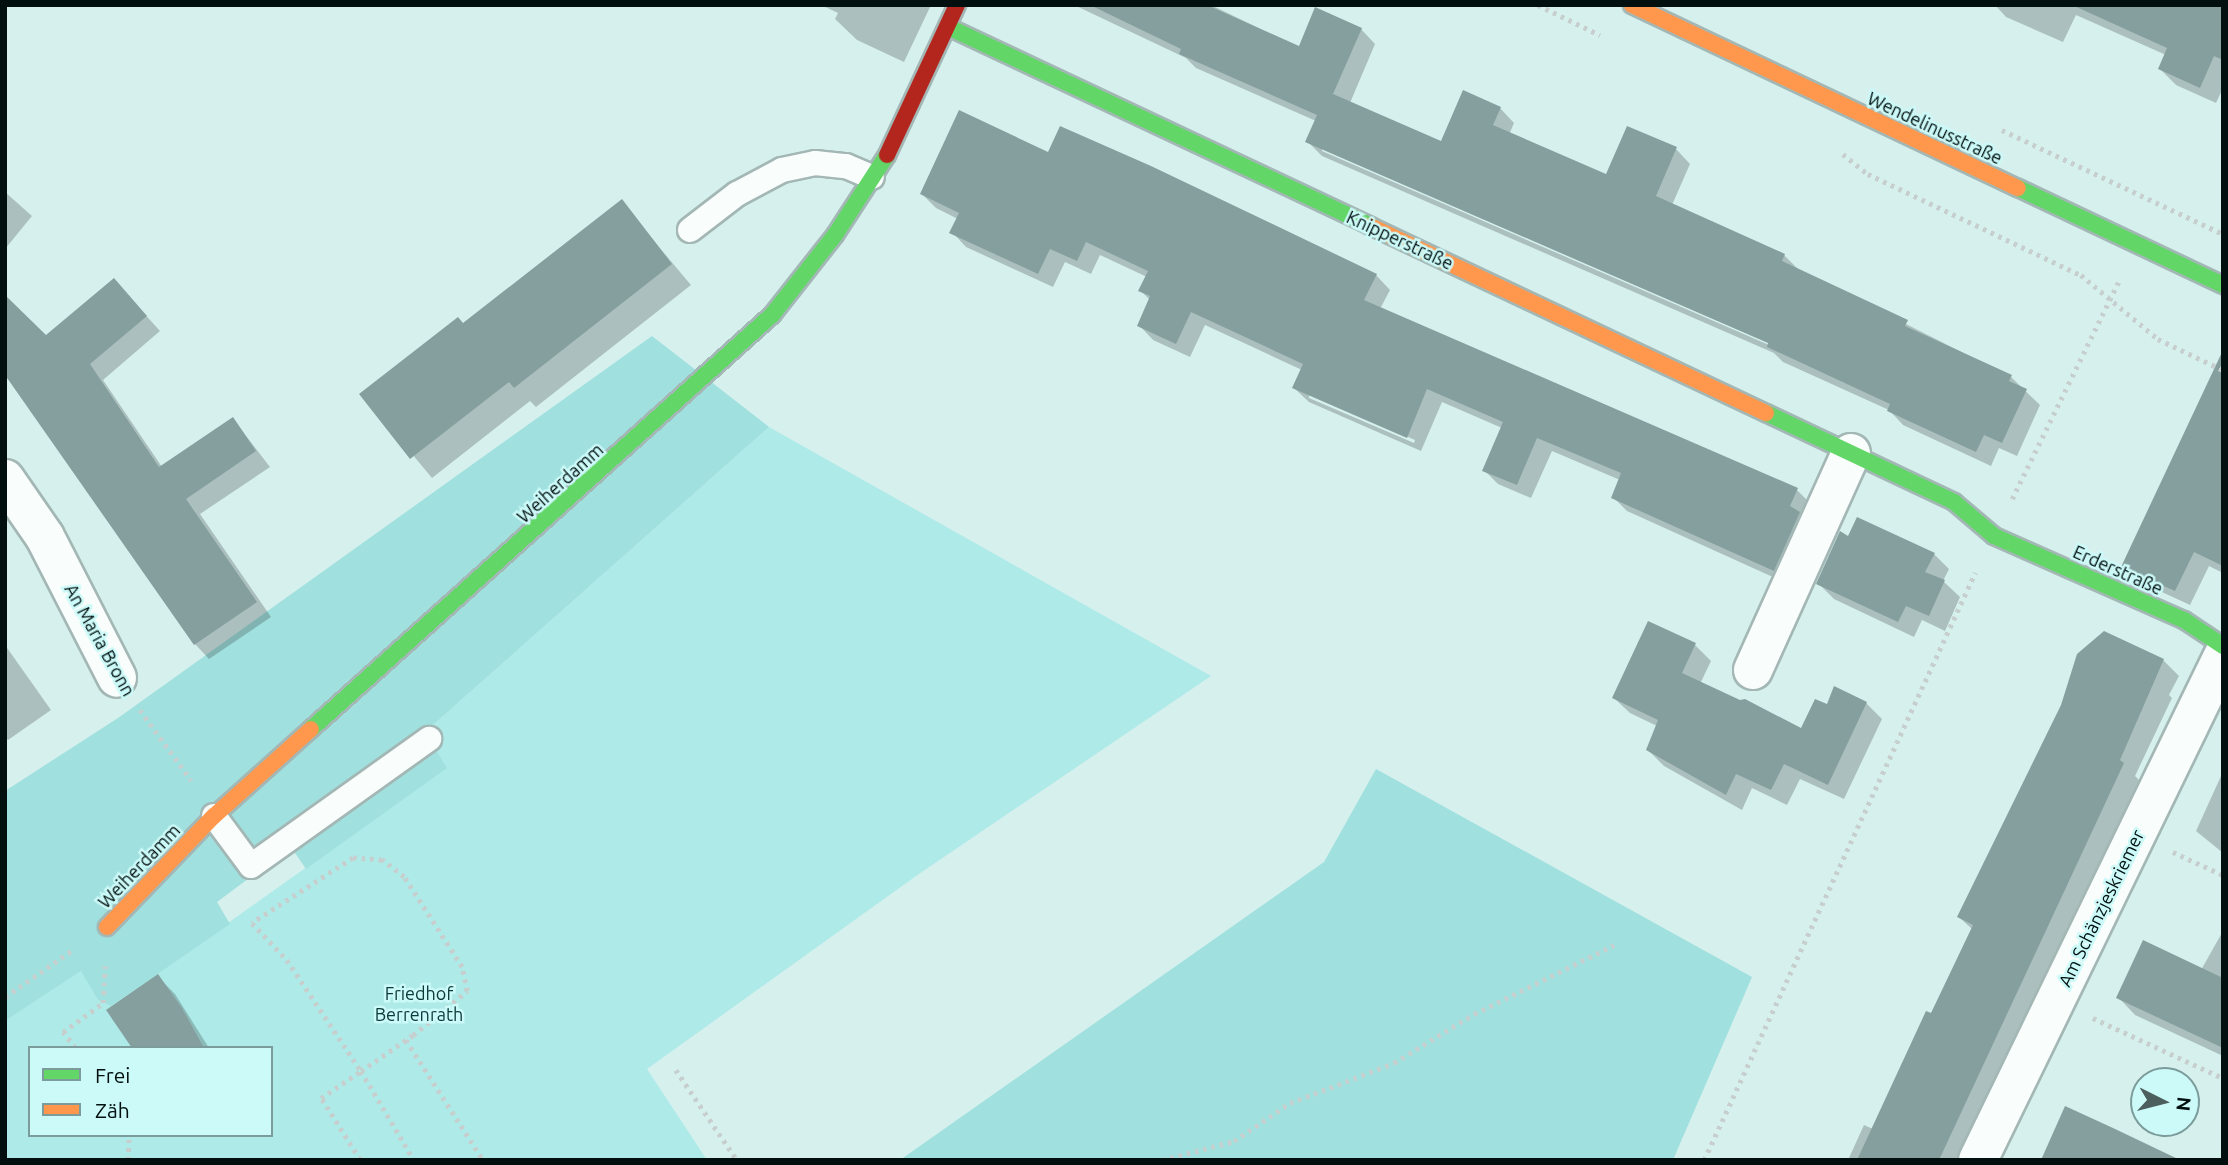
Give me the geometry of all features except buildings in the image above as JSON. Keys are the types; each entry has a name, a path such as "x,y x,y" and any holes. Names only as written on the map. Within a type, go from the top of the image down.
{"street":[{"name":"Weiherdamm","path":"107,927 214,817 772,315 835,235 898,137 957,5"},
{"name":"Wendelinusstraße","path":"1632,5 2223,285"},
{"name":"Knipperstraße","path":"948,27 1954,502 1994,536"},
{"path":"1753,670 1851,453"},
{"name":"An Maria Bronn","path":"5,479 45,537 117,678"},
{"name":"Erderstraße","path":"1994,536 2184,621 2223,646"},
{"name":"Am Schänzjeskriemer","path":"1978,1160 2223,656"}],"lane":[{"path":"690,230 737,194 782,170 815,163 846,166 872,177"},
{"path":"214,817 251,866 429,739"}],"path":[{"path":"1538,5 1612,40"},
{"path":"1840,152 1868,174 2081,275 2112,297 2158,338 2223,370"},
{"path":"1704,1160 1994,536 2112,297 2134,245"},
{"name":"An Maria Bronn","path":"117,678 194,785"},
{"path":"2136,835 2223,875"},
{"path":"360,1160 321,1098 361,1071 406,1040 467,991 462,967 404,877 382,860 353,858 252,923 287,960 361,1071 414,1160"},
{"path":"5,996 107,927"},
{"path":"74,1046 63,1031 103,1003 107,927"},
{"path":"1162,1160 1234,1141 1290,1104 1394,1063 1474,1014 1614,945"},
{"path":"2056,1001 2223,1077"},
{"path":"406,1040 483,1160"},
{"path":"676,1070 737,1160"},
{"path":"128,1160 129,1137"}],"green space":[{"name":"Friedhof Berrenrath","path":"769,427 1211,676 916,876 647,1069 707,1160 5,1160 5,1021 82,970 98,1000 111,1006 446,768 425,732"}],"shaded area":[{"path":"652,336 769,427 425,732 447,768 306,869 291,847 217,902 230,924 111,1006 98,1000 81,971 5,1021 5,791 118,718"},
{"path":"1376,769 1752,977 1673,1160 900,1160 1324,862"}],"traffic: fast":[{"path":"948,27 1370,226"},
{"path":"311,729 772,315 835,235 887,155"},
{"path":"2018,188 2223,285"},
{"path":"1766,413 1954,502 1994,536 2184,620 2223,646"}],"traffic: slow":[{"path":"1632,5 2018,188"},
{"path":"1370,226 1766,413"},
{"path":"107,927 214,816 311,729"}],"traffic: jam":[{"path":"887,155 957,5"}]}
